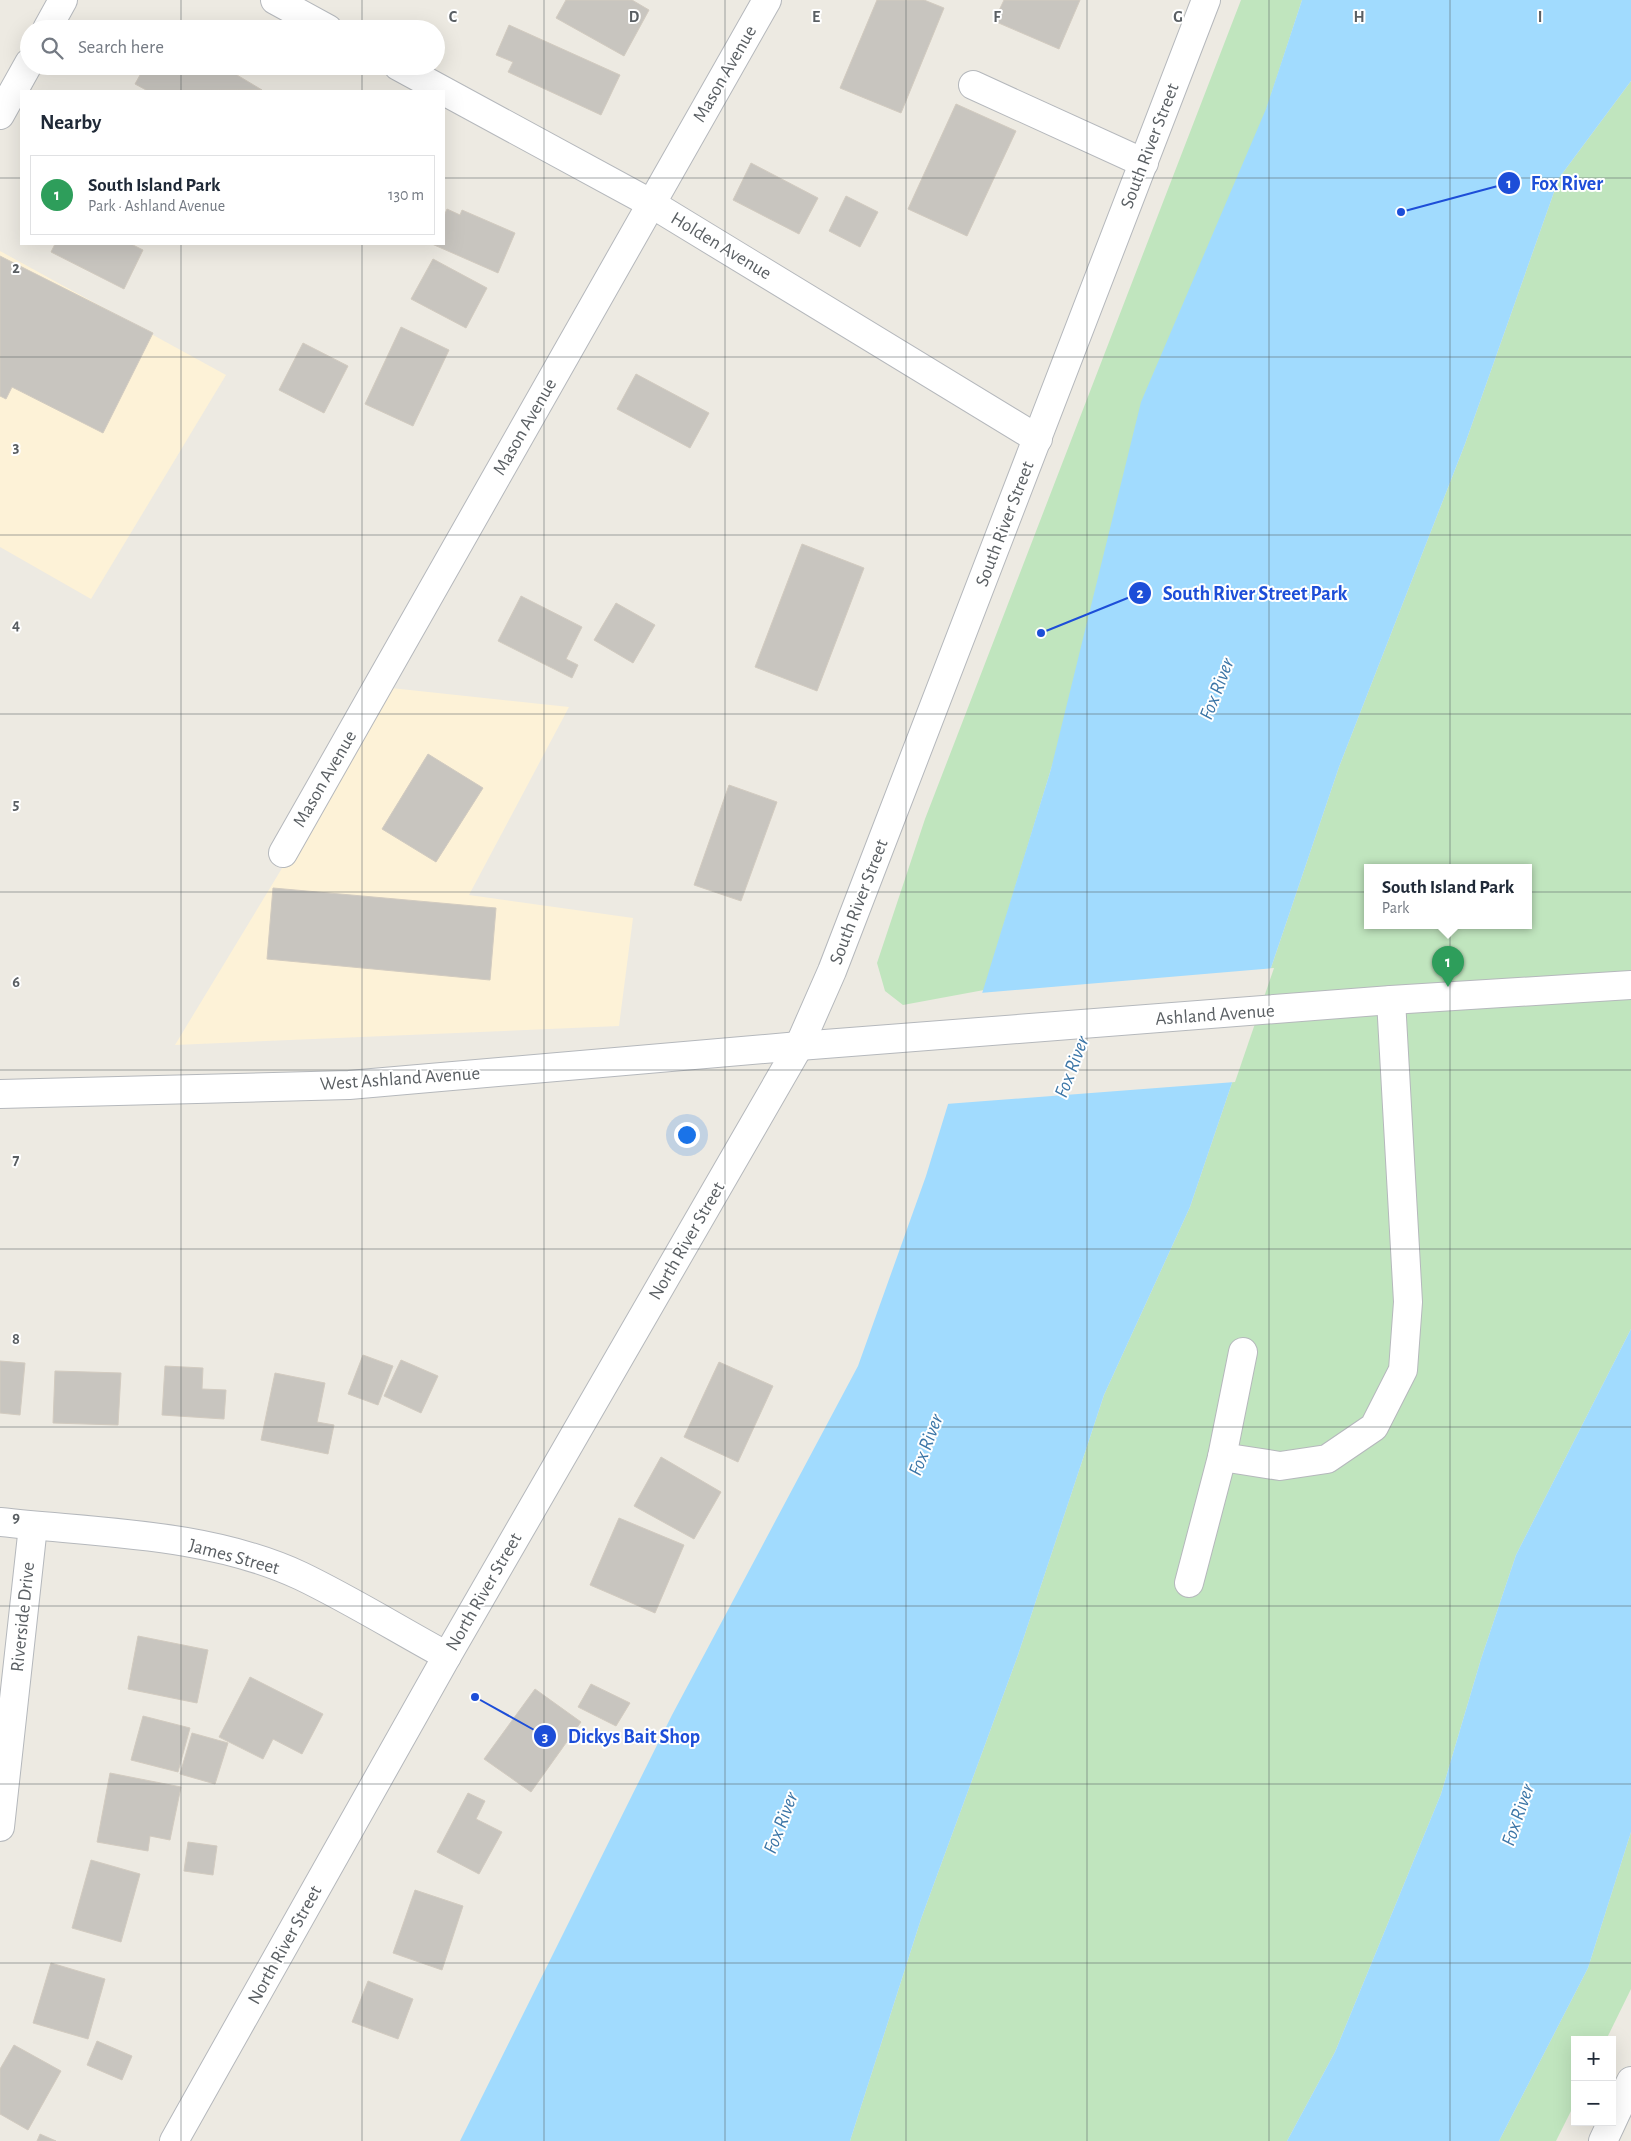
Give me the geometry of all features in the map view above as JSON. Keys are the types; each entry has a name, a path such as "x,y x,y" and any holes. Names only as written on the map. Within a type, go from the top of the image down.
{"street":[{"path":"52,20 63,0"},
{"path":"275,0 312,20"},
{"name":"Mason Avenue","path":"283,853 767,0"},
{"name":"South River Street","path":"799,1046 832,971 1206,0"},
{"path":"0,115 22,75"},
{"name":"Holden Avenue","path":"415,75 442,90"},
{"path":"973,85 1144,163"},
{"name":"Holden Avenue","path":"445,92 652,204 1038,439"},
{"name":"Ashland Avenue","path":"799,1046 1271,1011 1391,1000 1620,986"},
{"path":"1222,1457 1280,1466 1327,1459 1374,1427 1403,1370 1408,1302 1391,1000"},
{"name":"West Ashland Avenue","path":"0,1094 349,1085 799,1046"},
{"name":"North River Street","path":"174,2141 447,1656 799,1046"},
{"path":"1188,1583 1222,1457 1243,1352"},
{"name":"James Street","path":"0,1522 204,1546 256,1560 300,1576 447,1656"},
{"name":"Riverside Drive","path":"0,1827 33,1526"},
{"path":"1603,2141 1629,2094"}],"shaded area":[{"path":"0,251 226,375 91,599 0,547"},
{"path":"391,688 569,707 469,895 633,918 619,1026 175,1045"}],"green space":[{"path":"1241,0 1302,0 1051,769 984,990 903,1005 885,991 877,963 925,819"},
{"path":"1631,81 1631,1329 1516,1555 1481,1659 1441,1794 1335,2052 1287,2141 850,2141 921,1919 1018,1655 1104,1395 1190,1207 1339,767 1465,444 1559,178"},
{"path":"1631,1832 1631,1989 1608,2036 1571,2036 1571,2111 1556,2141 1499,2141 1588,1968"}],"water":[{"path":"1302,0 1631,0 1631,81 1559,178 1465,444 1339,767 1190,1207 1104,1395 1018,1655 921,1919 850,2141 460,2141 672,1715 858,1366 926,1176 1051,769 1141,402 1266,109"},
{"path":"1631,1329 1631,1832 1588,1968 1499,2141 1287,2141 1335,2052 1441,1794 1481,1659 1516,1555"}],"pier":[{"path":"1274,968 1235,1082 946,1104 980,993"}],"building":[{"path":"566,0 632,0 649,10 624,56 556,18"},
{"path":"877,0 924,0 944,8 901,113 840,88"},
{"path":"1004,0 1080,0 1059,49 994,21"},
{"path":"509,25 620,75 601,115 508,72 513,62 496,55"},
{"path":"140,75 237,75 262,90 146,90 135,84"},
{"path":"956,104 1016,131 967,236 908,209"},
{"path":"751,163 818,198 799,234 733,200"},
{"path":"846,196 878,212 860,247 829,231"},
{"path":"447,209 460,215 462,210 515,233 498,273 434,245 445,245 445,214"},
{"path":"54,245 133,245 143,250 124,289 51,252"},
{"path":"0,256 153,333 103,433 12,387 6,399 0,396"},
{"path":"433,259 487,288 466,328 411,299"},
{"path":"401,327 449,350 413,426 365,404"},
{"path":"303,343 348,366 324,413 279,390"},
{"path":"636,374 709,413 690,448 617,409"},
{"path":"802,544 864,568 817,691 755,667"},
{"path":"521,596 582,627 566,659 578,665 572,678 498,641"},
{"path":"616,603 655,625 633,663 594,640"},
{"path":"428,754 483,788 436,862 382,829"},
{"path":"729,785 777,802 741,901 694,885"},
{"path":"273,888 496,908 490,980 267,959"},
{"path":"363,1355 393,1366 378,1405 348,1394"},
{"path":"401,1360 438,1376 421,1413 384,1396"},
{"path":"0,1361 25,1363 20,1415 0,1413"},
{"path":"719,1362 773,1386 738,1462 684,1437"},
{"path":"165,1366 203,1368 202,1389 226,1390 224,1419 162,1415"},
{"path":"55,1371 121,1373 118,1425 53,1423"},
{"path":"275,1373 325,1383 317,1422 334,1425 328,1454 261,1440"},
{"path":"661,1457 721,1492 694,1539 634,1506"},
{"path":"619,1518 684,1545 655,1613 590,1585"},
{"path":"138,1636 208,1650 197,1703 128,1689"},
{"path":"250,1677 323,1714 302,1754 273,1739 263,1759 219,1737"},
{"path":"591,1684 630,1703 616,1726 578,1707"},
{"path":"535,1689 581,1722 531,1792 484,1759"},
{"path":"143,1716 190,1728 178,1772 131,1760"},
{"path":"192,1733 228,1743 215,1784 180,1774"},
{"path":"110,1773 181,1787 170,1840 150,1836 148,1851 97,1842"},
{"path":"468,1793 485,1801 476,1819 502,1832 479,1874 437,1852"},
{"path":"188,1842 217,1846 213,1875 184,1871"},
{"path":"91,1860 140,1874 121,1942 72,1928"},
{"path":"415,1890 463,1906 442,1970 393,1953"},
{"path":"51,1963 105,1979 88,2039 33,2023"},
{"path":"368,1981 413,1999 398,2039 352,2022"},
{"path":"97,2041 132,2056 122,2080 87,2065"},
{"path":"14,2045 61,2071 28,2130 0,2114 0,2069"},
{"path":"40,2134 56,2141 37,2141"}],"place":[{"name":"Fox River","path":"1401,212"},
{"name":"South River Street Park","path":"1041,633"},
{"name":"South Island Park","path":"1448,987"},
{"name":"Dickys Bait Shop","path":"475,1697"}]}
